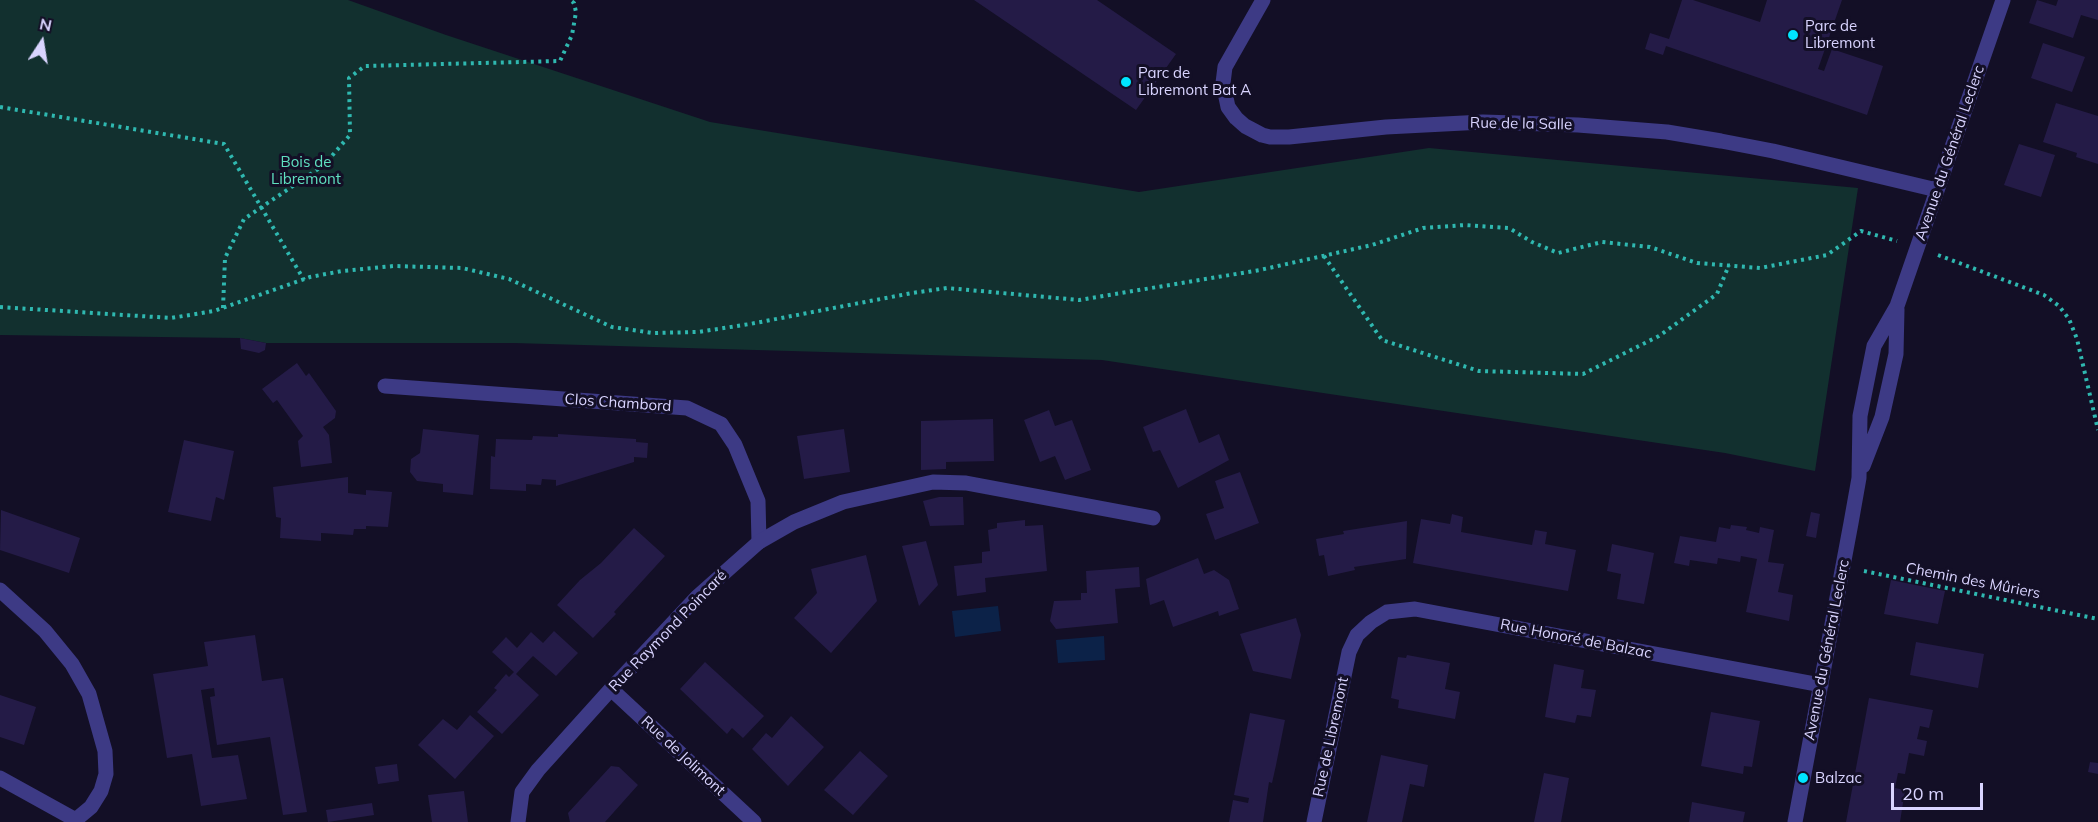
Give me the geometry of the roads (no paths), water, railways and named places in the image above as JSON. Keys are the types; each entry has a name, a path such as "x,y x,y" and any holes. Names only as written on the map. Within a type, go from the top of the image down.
{"street":[{"name":"Rue de la Salle","path":"1263,0 1226,67 1223,83 1228,107 1236,118 1262,135 1289,137 1483,122 1578,125 1656,131 1773,151 1937,190"},
{"name":"Avenue du Général Leclerc","path":"1795,822 1858,478 1860,417 1874,346 1897,306 2003,0"},
{"name":"Avenue du Général Leclerc","path":"1858,478 1882,417 1896,354 1897,306"},
{"name":"Clos Chambord","path":"385,386 687,408 721,424 735,445 758,501 759,542"},
{"name":"Rue Raymond Poincaré","path":"518,822 522,792 538,770 611,690 697,597 759,542 794,522 843,502 933,482 966,483 1153,518"},
{"path":"0,590 45,631 72,664 89,694 105,751 106,774 101,791 91,807 74,821 0,778"},
{"name":"Rue Honoré de Balzac","path":"1349,652 1357,635 1379,617 1387,612 1415,609 1821,685"},
{"name":"Rue de Libremont","path":"1314,822 1349,652"},
{"name":"Rue de Jolimont","path":"611,690 754,822"}],"water":[{"path":"998,606 1001,631 955,637 952,611"},
{"path":"1104,636 1105,660 1058,663 1056,640"}],"place":[{"name":"Parc de Libremont","path":"1793,35"},
{"name":"Parc de Libremont Bat A","path":"1126,82"},
{"name":"Balzac","path":"1803,778"}],"park label":[{"name":"Bois de Libremont","path":"306,170"}]}
